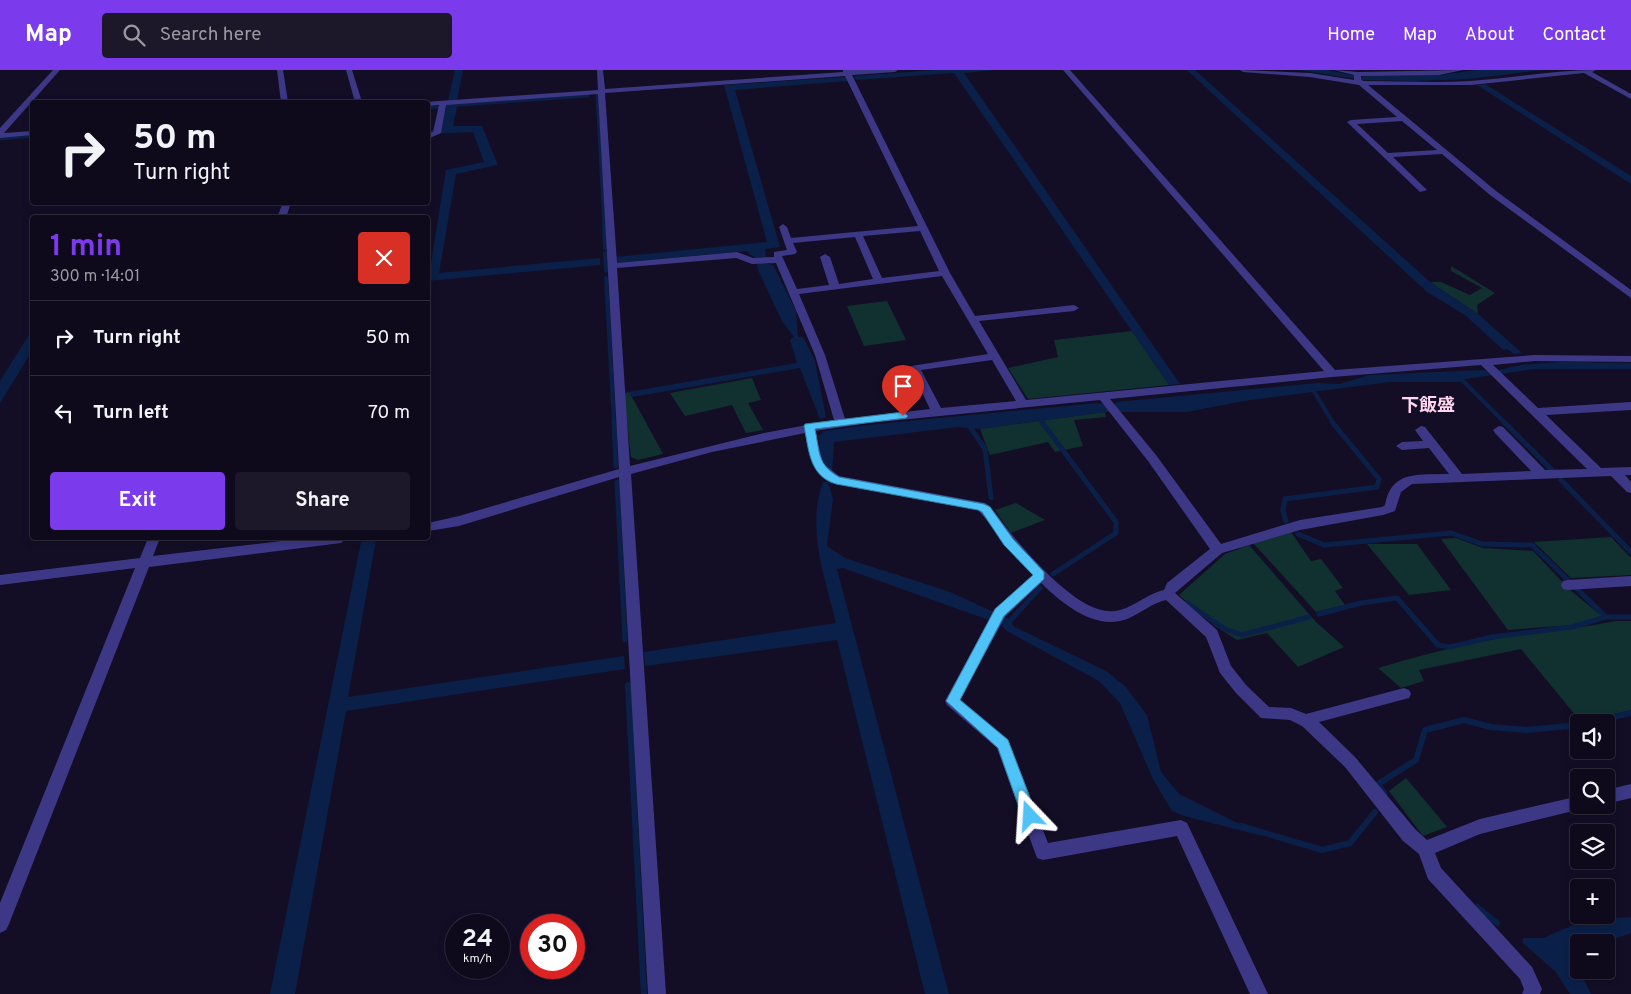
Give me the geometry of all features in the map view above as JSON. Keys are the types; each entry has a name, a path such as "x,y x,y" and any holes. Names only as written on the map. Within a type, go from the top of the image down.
{"street":[{"path":"30,100 57,70"},
{"path":"280,70 285,100"},
{"path":"349,70 358,100"},
{"path":"600,70 657,994"},
{"path":"430,104 895,70"},
{"path":"1066,70 1332,374"},
{"path":"1243,70 1471,83 1589,70 1631,97"},
{"path":"1337,70 1358,78 1493,193 1631,295"},
{"path":"1358,78 1409,71 1439,73 1460,70"},
{"path":"847,72 945,273 1023,404"},
{"path":"0,134 30,100"},
{"path":"430,136 438,131 443,103"},
{"path":"1404,119 1351,122 1423,190"},
{"path":"0,134 30,133"},
{"path":"1386,155 1444,152"},
{"path":"783,227 792,252 777,254 820,355 840,422"},
{"path":"788,241 923,228"},
{"path":"858,234 879,282"},
{"path":"612,266 737,254 752,261 779,260"},
{"path":"825,256 836,287"},
{"path":"794,292 945,273"},
{"path":"974,319 1073,308"},
{"path":"937,412 915,368 996,356"},
{"path":"430,527 459,521 625,470 729,443 809,426 1332,374 1492,370 1535,358 1631,359"},
{"path":"1492,370 1599,473"},
{"path":"1103,397 1218,550"},
{"path":"1536,412 1631,406"},
{"path":"809,426 817,463 822,472 836,480 980,506 986,509 1008,542 1040,576 1083,608 1108,617 1135,609 1159,595 1168,594 1212,634 1224,669 1240,690 1266,713 1291,714 1307,721 1350,762 1409,835 1426,849 1434,873 1526,973 1533,989 1531,994"},
{"path":"1421,430 1458,477"},
{"path":"1499,430 1543,476"},
{"path":"1402,446 1432,444"},
{"path":"1168,594 1172,587 1218,550 1300,525 1383,511 1390,508 1394,492 1399,485 1410,480 1631,471"},
{"path":"1614,472 1631,489"},
{"path":"0,924 153,540"},
{"path":"0,580 325,540"},
{"path":"1040,576 996,619 952,701 1003,744 1043,852 1181,828 1259,994"},
{"path":"1572,585 1631,581"},
{"path":"1307,721 1314,717 1404,694"},
{"path":"1615,795 1631,791"},
{"path":"1426,849 1438,842 1508,819 1570,805"}],"green space":[{"path":"1451,266 1495,293 1477,305 1478,314 1430,282 1441,282 1470,295 1482,288 1451,271"},
{"path":"887,301 906,340 864,346 847,306"},
{"path":"1132,331 1169,385 1028,399 1008,368 1058,357 1054,340"},
{"path":"752,378 761,400 748,403 763,430 746,433 732,405 685,416 670,393"},
{"path":"628,392 663,454 638,460 631,457 624,394"},
{"path":"1105,412 1106,417 1074,420 1083,446 1055,452 1048,442 990,455 980,429"},
{"path":"1016,503 1045,520 1011,533 995,510"},
{"path":"1291,532 1311,561 1321,559 1343,588 1335,591 1345,605 1316,612 1253,543"},
{"path":"1611,537 1631,558 1631,575 1571,578 1534,542"},
{"path":"1456,538 1483,548 1533,551 1570,590 1602,616 1572,625 1508,630 1441,539"},
{"path":"1367,544 1417,544 1451,590 1409,595"},
{"path":"1249,545 1316,622 1344,647 1298,667 1267,633 1237,640 1215,626 1179,595 1225,554"},
{"path":"1615,621 1631,621 1631,710 1614,714 1574,714 1521,649 1419,670 1424,681 1401,688 1378,668 1505,637"},
{"path":"1406,778 1447,827 1423,836 1389,791"}],"water":[{"path":"455,70 463,70 457,100 448,101"},
{"path":"934,70 995,70 964,73 1180,384 1169,385 954,73 856,80 854,76"},
{"path":"1187,70 1195,70 1430,282 1478,314 1522,353 1514,354 1507,349 1503,350 1465,315 1427,292"},
{"path":"1299,70 1327,70 1362,77 1373,74 1442,75 1476,70 1543,70 1469,79 1415,81 1363,80"},
{"path":"846,77 848,81 735,90 780,247 765,249 766,258 757,259 746,251 615,263 616,257 767,242 724,85"},
{"path":"1485,84 1631,176 1631,184 1477,85"},
{"path":"446,107 457,107 453,126 482,126 498,165 456,174 439,273 600,258 600,265 430,281 430,269 446,170 484,162 473,132 430,134 430,131 441,128"},
{"path":"757,264 773,265 796,311 798,337 803,337 815,361 826,417 820,419 800,368 632,397 628,392 797,363 790,340 794,337 782,321 758,270"},
{"path":"30,333 30,354 0,403 0,381"},
{"path":"1558,362 1631,363 1631,369 1534,369 1465,379 1464,382 1389,382 1244,401 1187,412 1105,412 980,429 958,427 834,442 832,471 825,464 821,456 819,436 824,431 867,425 1098,403 1114,405 1116,402 1318,383 1339,384 1370,375 1483,370 1489,372 1521,365"},
{"path":"823,482 828,482 833,499 827,546 845,558 950,592 1009,619 1013,626 1106,671 1125,686 1147,715 1161,772 1179,794 1263,836 1184,816 1172,811 1153,779 1120,703 1099,681 1007,631 1000,624 843,568 837,569 949,994 925,994 837,640 645,666 644,652 836,623 819,553 817,535 816,517"},
{"path":"376,540 348,697 624,656 625,669 346,711 295,994 270,994 361,542"},
{"path":"1631,917 1631,933 1615,939 1615,934 1570,934 1570,979 1584,979 1591,994 1570,994 1555,971 1523,943 1523,938 1543,938 1576,924 1615,924 1615,918"}],"waterway":[{"path":"597,95 604,225"},
{"path":"445,106 588,96"},
{"path":"430,108 438,107"},
{"path":"0,139 30,136"},
{"path":"604,224 605,248"},
{"path":"605,253 606,271"},
{"path":"606,278 614,423"},
{"path":"1459,377 1552,470"},
{"path":"1312,388 1333,423"},
{"path":"1037,415 1043,423"},
{"path":"614,422 616,466"},
{"path":"1042,422 1116,522 1116,533 1053,574"},
{"path":"1286,521 1283,510 1285,499 1377,487 1379,479 1332,422"},
{"path":"968,424 985,449 991,498"},
{"path":"1561,480 1631,552"},
{"path":"617,482 625,640"},
{"path":"1298,534 1324,545 1451,533 1482,544 1532,545 1606,617"},
{"path":"1007,624 1040,588"},
{"path":"1319,614 1361,603 1397,598 1438,645 1450,647 1492,637 1572,627 1606,617"},
{"path":"1187,603 1225,629 1242,635 1309,617"},
{"path":"1606,617 1631,617"},
{"path":"628,685 644,994"},
{"path":"1615,717 1631,713"},
{"path":"1384,793 1378,784 1416,760 1425,730 1464,720 1491,727 1527,730 1570,726"},
{"path":"1241,826 1322,850 1350,843 1375,812"},
{"path":"1477,907 1497,923"}],"district":[{"name":"下飯盛","path":"1428,406"}],"route":[{"path":"903,416 809,426 817,463 822,472 836,480 980,506 986,509 1008,542 1040,576 1000,612 952,701 1003,744 1030,816"}]}
